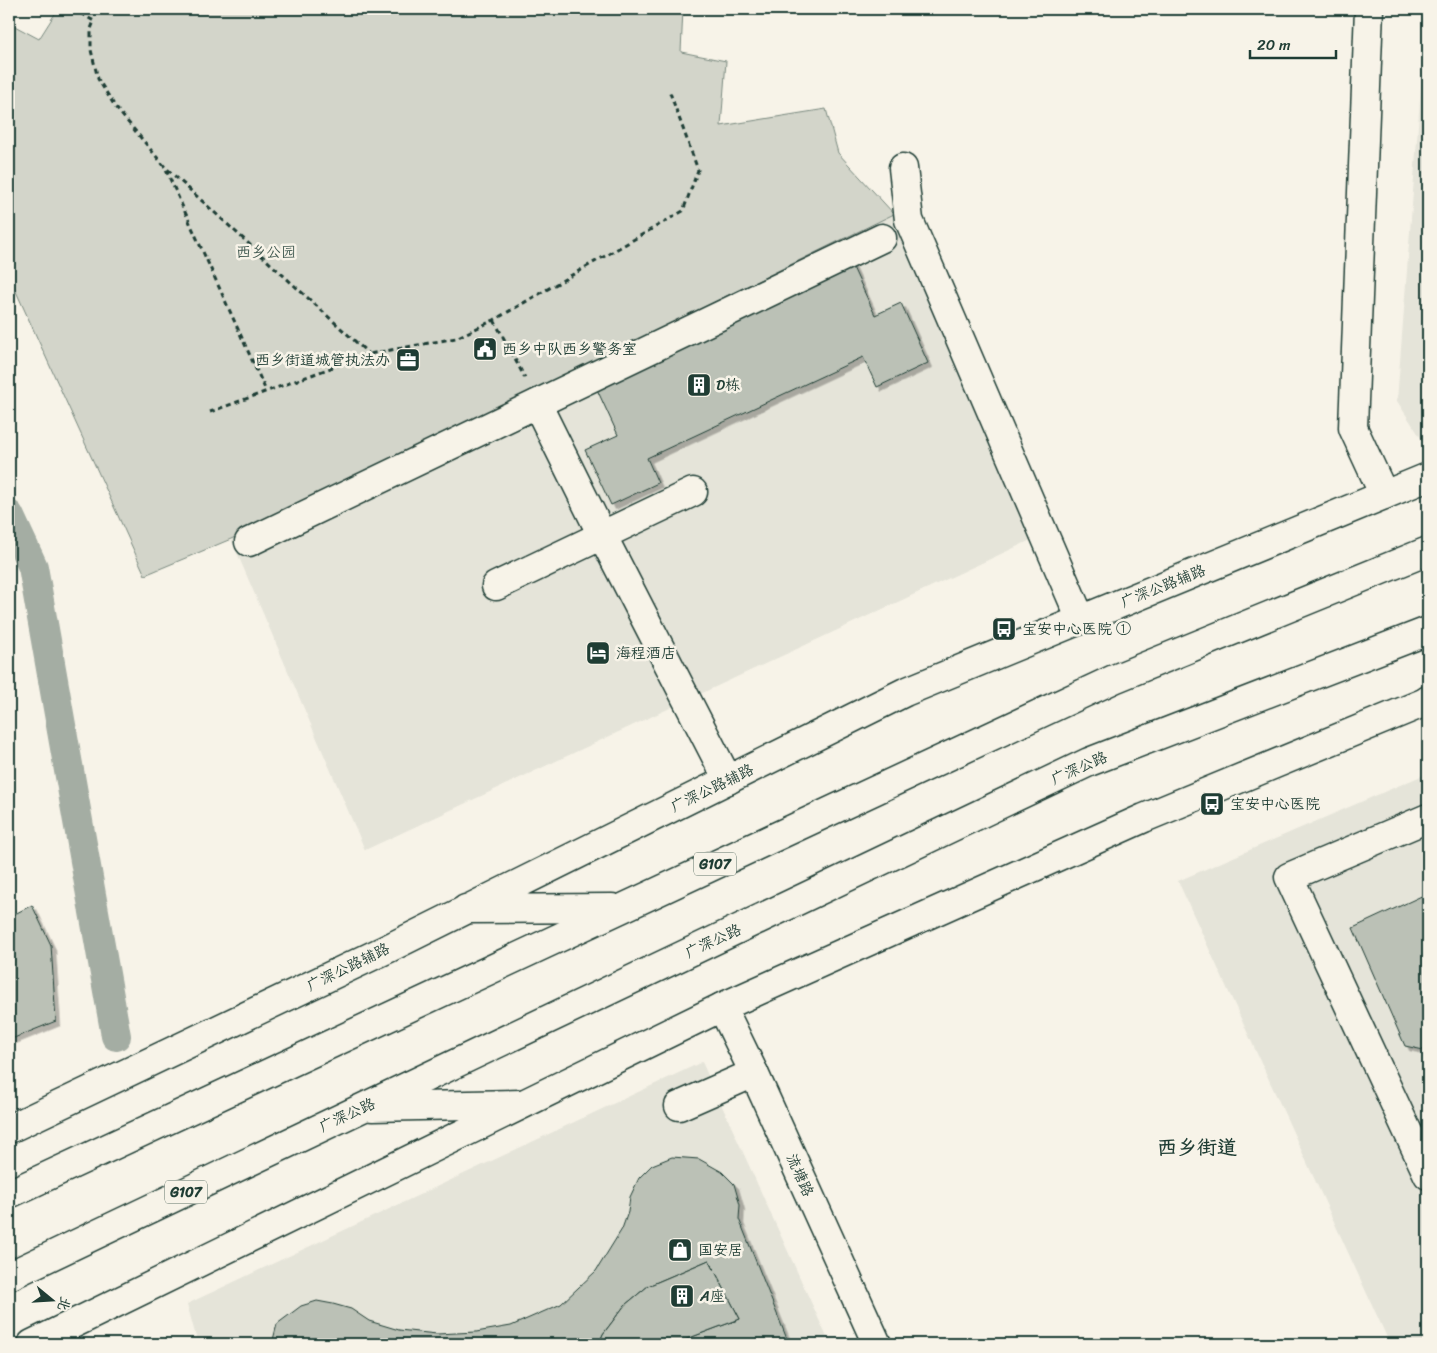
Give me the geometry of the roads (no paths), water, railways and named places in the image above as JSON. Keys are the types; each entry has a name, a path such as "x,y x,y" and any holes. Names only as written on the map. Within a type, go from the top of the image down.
{"main road":[{"path":"1370,9 1354,428 1384,495"},
{"path":"903,168 910,220 1080,620"},
{"path":"249,542 882,238"},
{"path":"537,404 728,780"},
{"name":"广深公路辅路","path":"9,1129 389,948 905,692 1428,477"},
{"path":"496,586 693,492"},
{"name":"G107","path":"9,1194 1114,678 1428,551"},
{"name":"广深公路","path":"9,1276 1089,762 1428,631"},
{"path":"32,1344 722,1007 1144,818 1428,700"},
{"path":"1428,818 1289,877 1428,1174"},
{"path":"466,909 622,908"},
{"name":"流塘路","path":"722,1007 754,1072 877,1344"},
{"path":"679,1106 754,1072"},
{"path":"363,1107 522,1104"}],"waterway":[{"path":"9,515 33,567 116,1036"}],"place":[{"name":"西乡中队西乡警务室","path":"485,349"},
{"name":"西乡街道城管执法办","path":"408,360"},
{"name":"D栋","path":"699,385"},
{"name":"宝安中心医院 ①","path":"1004,629"},
{"name":"海程酒店","path":"598,653"},
{"name":"宝安中心医院","path":"1212,804"},
{"name":"国安居","path":"680,1250"},
{"name":"A座","path":"682,1296"}],"district":[{"name":"西乡街道","path":"1197,1147"}],"park label":[{"name":"西乡公园","path":"266,252"}]}
